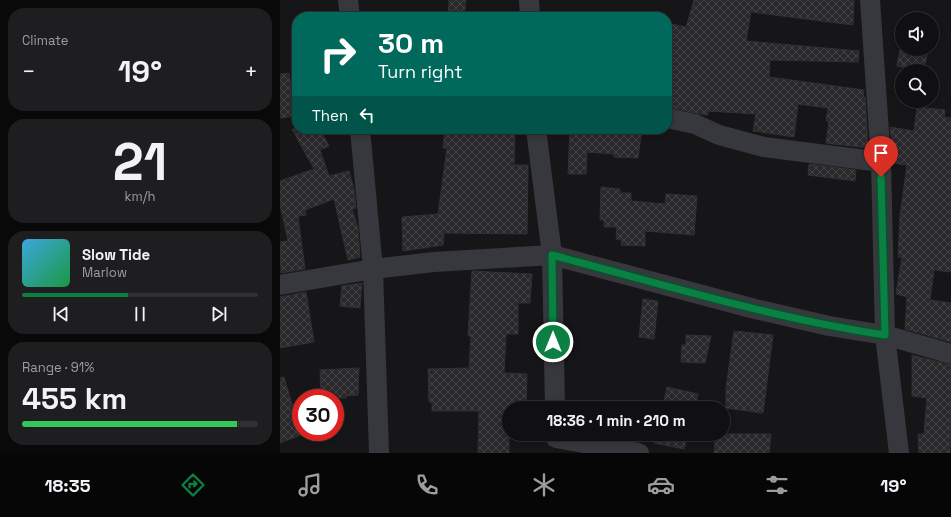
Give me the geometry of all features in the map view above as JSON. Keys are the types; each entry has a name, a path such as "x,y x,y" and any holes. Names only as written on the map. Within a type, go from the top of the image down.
{"street":[{"path":"348,0 349,12"},
{"path":"529,0 530,12"},
{"path":"870,0 881,162 885,335 899,453"},
{"path":"672,119 695,124 719,135 764,147 881,162"},
{"path":"360,134 373,269 379,453"},
{"path":"537,134 552,255 555,401"},
{"path":"280,285 373,269 434,262 552,255 755,309 829,326 885,335 951,354"},
{"path":"557,442 639,453"}],"building":[{"path":"449,0 466,0 465,12 448,12"},
{"path":"694,0 854,0 853,25 751,12 746,41 859,51 858,62 770,60 769,77 864,90 863,97 865,97 868,148 826,143 829,121 826,121 828,108 798,104 794,137 753,131 756,114 708,111 708,115 672,108 672,24 686,27"},
{"path":"899,56 927,56 925,64 897,64"},
{"path":"289,73 292,94 292,116 280,118 280,74"},
{"path":"917,108 945,110 944,117 951,118 951,272 934,270 930,300 951,303 951,342 905,329 907,297 896,294 902,257 898,257 900,215 907,165 893,163 890,127 914,131"},
{"path":"295,134 323,134 329,146 320,150 329,176 349,171 354,189 356,208 352,209 358,228 360,257 348,260 334,199 305,210 306,215 298,216 305,269 281,273 280,242 288,241 280,205 280,181 314,169"},
{"path":"444,134 515,134 514,165 528,165 527,234 444,233 443,245 403,251 402,217 438,214 447,148 443,148"},
{"path":"570,134 641,134 638,158 614,157 614,154 587,152 586,174 568,174"},
{"path":"809,164 856,170 855,181 808,175"},
{"path":"601,187 620,189 620,193 631,193 631,201 665,204 666,194 697,196 694,235 645,231 645,246 621,245 622,240 616,239 617,227 604,227 604,220 600,220"},
{"path":"472,271 532,274 530,303 518,303 518,334 506,334 504,373 527,374 526,401 502,401 502,441 509,441 509,453 478,453 479,411 432,411 432,402 429,402 428,369 469,368 471,336 468,336"},
{"path":"362,283 360,308 340,306 342,286"},
{"path":"306,292 314,342 280,348 280,297"},
{"path":"643,299 658,301 654,339 639,337"},
{"path":"734,331 773,335 763,413 730,409 730,401 726,401 726,388"},
{"path":"686,335 711,336 705,363 681,362 682,345 686,345"},
{"path":"912,355 951,365 950,453 919,453 918,434 924,434 927,398 912,396"},
{"path":"359,368 358,395 346,396 346,398 344,398 344,389 321,389 320,370"},
{"path":"284,377 292,404 292,438 280,443 280,378"},
{"path":"667,387 698,394 696,401 664,401"},
{"path":"730,434 771,434 769,453 714,453 715,441 730,441"},
{"path":"654,441 686,441 684,449 654,443"}],"route":[{"path":"553,342 552,255 755,309 829,326 885,335 881,177"}]}
